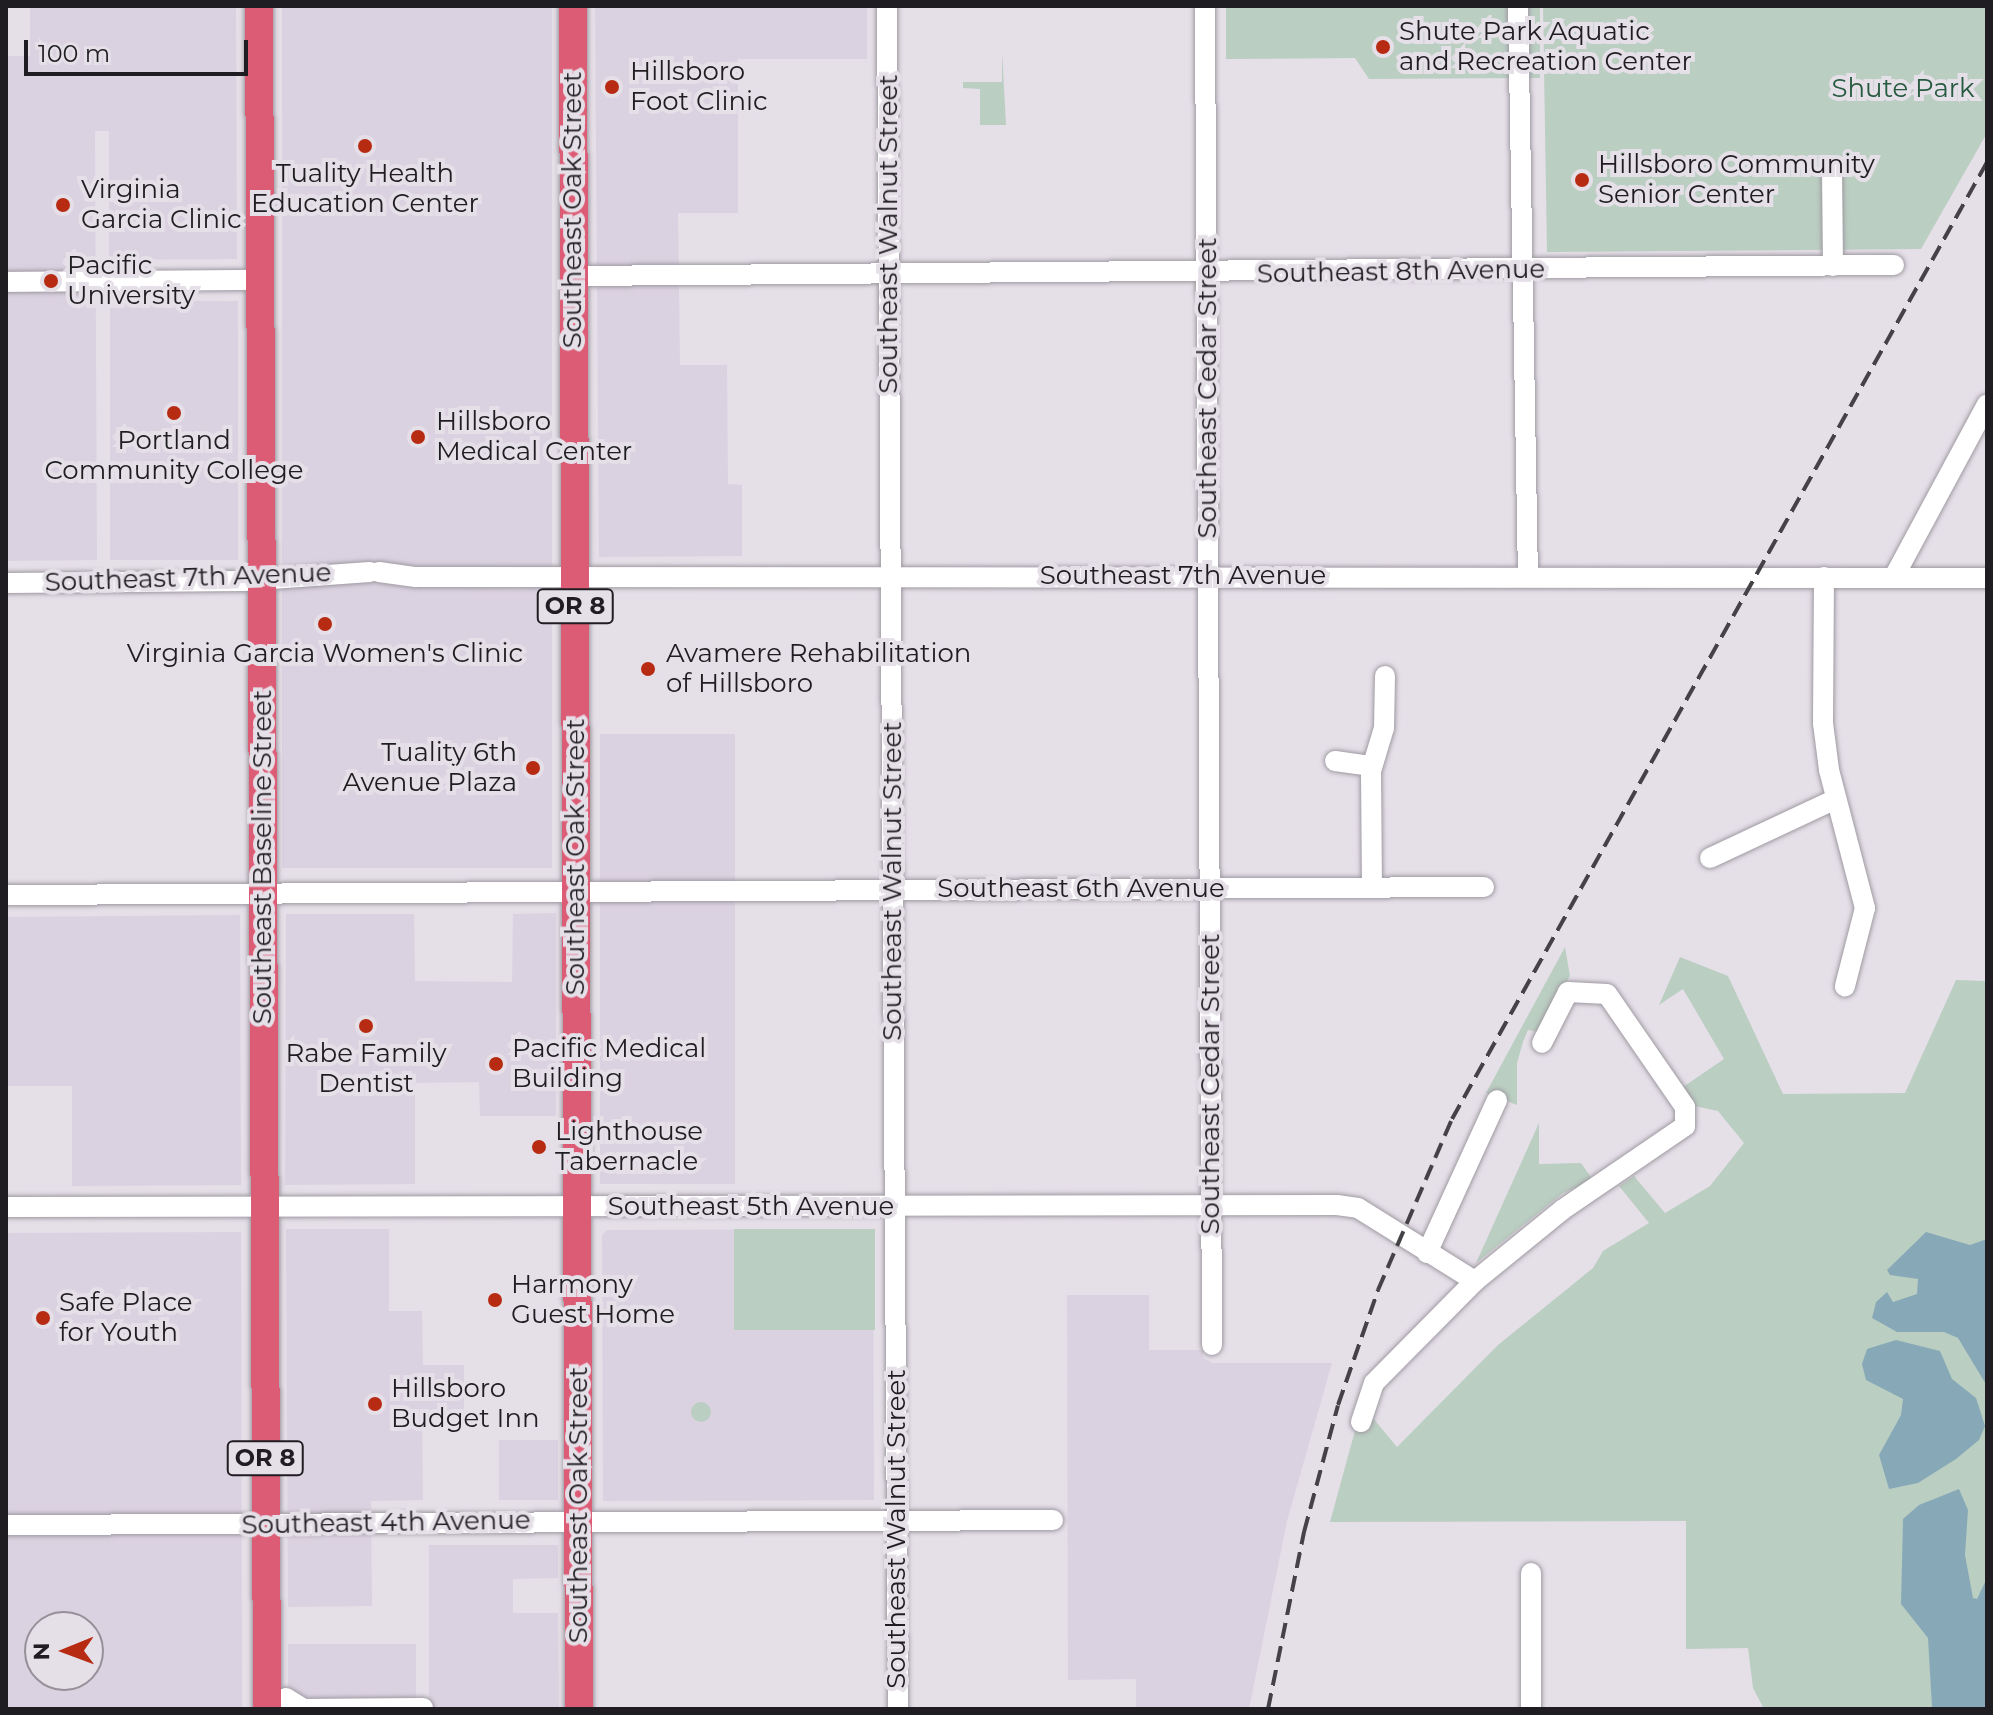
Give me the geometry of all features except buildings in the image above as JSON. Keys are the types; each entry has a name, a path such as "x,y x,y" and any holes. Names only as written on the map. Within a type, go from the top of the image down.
{"highway":[{"name":"Southeast Baseline Street","path":"259,6 266,1525 289,1706"},
{"name":"Southeast Oak Street","path":"573,6 579,1709"}],"street":[{"name":"Southeast Walnut Street","path":"887,6 898,1709"},
{"name":"Southeast Cedar Street","path":"1205,6 1212,1345"},
{"path":"1518,6 1528,577"},
{"path":"1832,170 1833,266"},
{"name":"Southeast 8th Avenue","path":"573,276 1208,274 1894,265"},
{"path":"6,282 260,280"},
{"path":"1894,577 1987,404"},
{"name":"Southeast 7th Avenue","path":"6,583 261,580 375,572 416,577 1987,578"},
{"path":"1824,577 1823,723 1836,799 1865,908 1845,986"},
{"path":"1372,887 1372,766 1384,728 1385,676"},
{"path":"1335,761 1372,766"},
{"path":"1710,858 1836,799"},
{"name":"Southeast 6th Avenue","path":"6,895 1484,887"},
{"path":"1361,1422 1374,1383 1475,1281 1562,1210 1685,1126 1685,1107 1607,994 1568,992 1542,1043"},
{"path":"1427,1253 1497,1100"},
{"name":"Southeast 5th Avenue","path":"6,1207 1358,1208 1475,1281"},
{"name":"Southeast 4th Avenue","path":"6,1525 1053,1520"},
{"path":"1531,1573 1531,1709"},
{"path":"289,1706 423,1708"}],"shaded area":[{"path":"30,6 236,6 237,259 109,260 109,131 95,131 97,560 6,561 6,56 30,56"},
{"name":"Hillsboro Medical Center","path":"282,6 552,6 552,868 282,868"},
{"path":"595,6 867,6 867,59 738,59 738,213 678,213 680,365 727,365 728,484 742,485 742,556 599,557"},
{"name":"Portland Community College","path":"110,301 238,301 238,560 110,560"},
{"path":"600,734 735,734 735,1184 600,1184"},
{"path":"556,913 556,1116 480,1116 479,1082 415,1083 415,1184 285,1185 286,914 414,914 415,981 512,982 513,914"},
{"path":"240,915 241,1185 72,1186 72,1086 6,1086 6,917"},
{"path":"286,1229 389,1229 389,1311 422,1311 423,1365 464,1365 464,1417 422,1417 423,1500 371,1501 372,1606 288,1607"},
{"path":"873,1229 874,1500 603,1501 602,1235 607,1230"},
{"path":"241,1232 242,1709 6,1709 6,1233"},
{"path":"1067,1295 1149,1295 1149,1350 1203,1350 1203,1358 1213,1363 1332,1363 1287,1521 1249,1709 1136,1709 1136,1679 1068,1680"},
{"path":"499,1440 558,1440 558,1500 499,1500"},
{"path":"429,1545 558,1545 558,1578 513,1579 513,1613 558,1613 559,1709 429,1709"},
{"path":"288,1644 416,1644 416,1709 288,1709"}],"green space":[{"name":"Shute Park Aquatic and Recreation Center","path":"1226,6 1540,6 1540,78 1369,79 1355,58 1226,59"},
{"name":"Shute Park","path":"1543,6 1987,6 1987,133 1921,249 1547,252"},
{"path":"1002,51 1006,125 980,125 980,89 963,88 963,82 1002,82"},
{"path":"1565,947 1570,976 1538,1032 1528,1030 1523,1042 1517,1063 1517,1105 1486,1093"},
{"path":"1680,957 1728,976 1783,1094 1905,1093 1956,980 1987,981 1987,1644 1929,1645 1932,1709 1764,1709 1753,1688 1748,1648 1686,1649 1686,1521 1330,1522 1362,1405 1397,1447 1498,1345 1593,1268 1603,1251 1649,1223 1619,1186 1634,1176 1665,1213 1710,1186 1744,1143 1718,1111 1694,1106 1683,1087 1724,1059 1683,989 1659,1005"},
{"path":"1539,1123 1539,1164 1581,1163 1593,1180 1563,1193 1476,1263"},
{"path":"734,1229 875,1229 875,1330 734,1330"},
{"path":"701,1402 708,1405 711,1412 708,1419 701,1422 694,1419 691,1412 694,1405"}],"water":[{"path":"1926,1232 1970,1245 1987,1239 1987,1386 1958,1338 1944,1332 1897,1332 1872,1318 1876,1302 1887,1292 1893,1302 1917,1294 1918,1279 1890,1275 1887,1270"},
{"path":"1896,1340 1940,1351 1952,1379 1976,1398 1985,1426 1979,1440 1956,1459 1918,1483 1889,1489 1879,1455 1901,1415 1903,1399 1866,1380 1862,1364 1867,1349"},
{"path":"1959,1489 1968,1510 1965,1555 1973,1598 1977,1599 1987,1578 1987,1709 1932,1709 1928,1638 1901,1604 1903,1519 1919,1505"}],"railway":[{"path":"1268,1709 1304,1532 1338,1405 1378,1290 1452,1119 1987,162"}],"place":[{"name":"Shute Park Aquatic and Recreation Center","path":"1383,47"},
{"name":"Hillsboro Foot Clinic","path":"612,87"},
{"name":"Tuality Health Education Center","path":"365,146"},
{"name":"Hillsboro Community Senior Center","path":"1582,180"},
{"name":"Virginia Garcia Clinic","path":"63,205"},
{"name":"Pacific University","path":"51,281"},
{"name":"Portland Community College","path":"174,413"},
{"name":"Hillsboro Medical Center","path":"418,437"},
{"name":"Virginia Garcia Women's Clinic","path":"325,624"},
{"name":"Avamere Rehabilitation of Hillsboro","path":"648,669"},
{"name":"Tuality 6th Avenue Plaza","path":"533,768"},
{"name":"Rabe Family Dentist","path":"366,1026"},
{"name":"Pacific Medical Building","path":"496,1064"},
{"name":"Lighthouse Tabernacle","path":"539,1147"},
{"name":"Harmony Guest Home","path":"495,1300"},
{"name":"Safe Place for Youth","path":"43,1318"},
{"name":"Hillsboro Budget Inn","path":"375,1404"}]}
